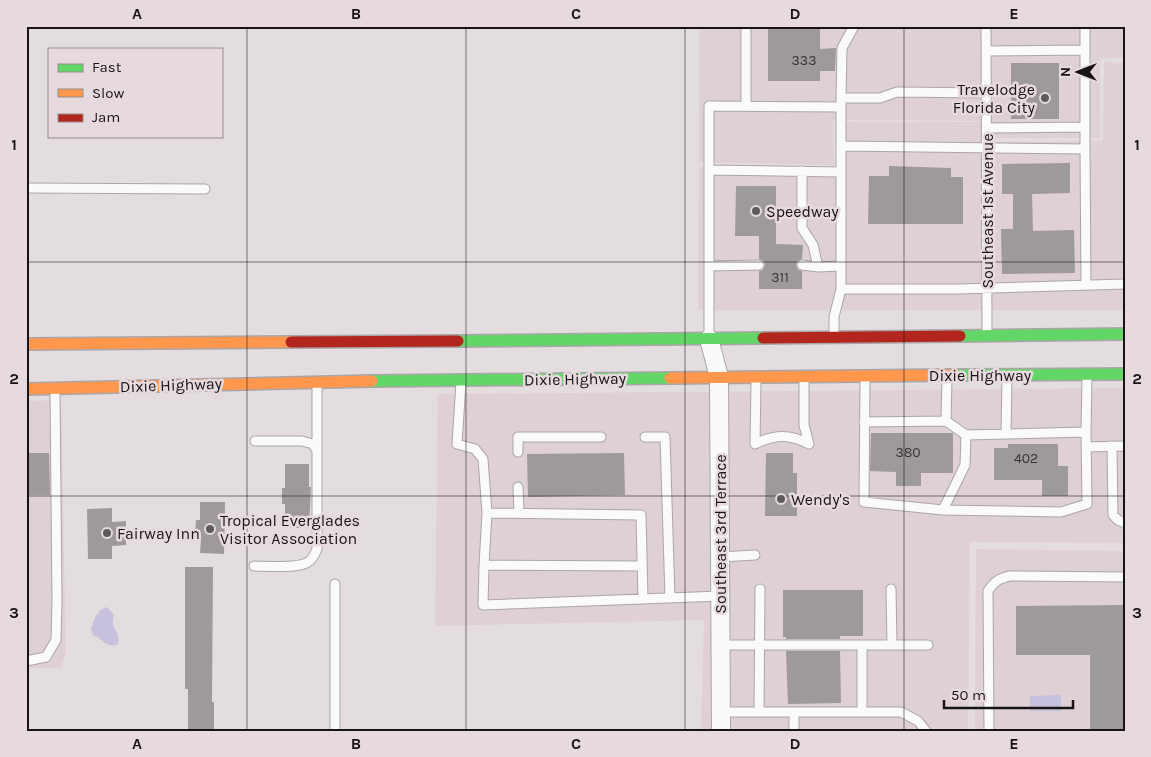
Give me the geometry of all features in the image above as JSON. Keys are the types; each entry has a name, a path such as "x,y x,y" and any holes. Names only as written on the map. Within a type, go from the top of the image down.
{"highway":[{"path":"26,344 1125,334"},
{"name":"Dixie Highway","path":"26,389 317,381 1125,374"}],"street":[{"name":"Southeast 3rd Terrace","path":"709,339 719,377 722,731"}],"lane":[{"path":"746,26 746,106"},
{"path":"834,337 834,317 841,289 842,48 854,26"},
{"name":"Southeast 1st Avenue","path":"986,26 987,336"},
{"path":"1084,26 1086,285"},
{"path":"986,51 1084,50"},
{"path":"709,339 709,106 841,103 880,98 897,92 986,93"},
{"path":"986,128 1085,127"},
{"path":"841,146 1085,149"},
{"path":"709,170 841,172"},
{"path":"802,171 802,228 813,244 818,267"},
{"path":"26,188 205,189"},
{"path":"709,266 759,265"},
{"path":"802,265 818,267 841,266"},
{"path":"841,289 987,288 1125,284"},
{"path":"865,377 864,502 943,510 1061,512 1087,504 1087,374"},
{"path":"946,421 947,375"},
{"path":"756,377 755,444 777,436 788,436 809,444 804,425 804,376"},
{"path":"1006,434 1007,376"},
{"path":"461,380 457,444 475,449 483,459 487,513 483,605 721,596"},
{"path":"254,566 299,565 307,563 317,549 317,381"},
{"path":"26,661 46,657 56,640 55,389"},
{"path":"864,422 946,421 966,435 1086,432"},
{"path":"943,510 966,465 966,435"},
{"path":"518,452 518,437 601,437"},
{"path":"645,437 665,437 670,598"},
{"path":"255,441 302,441 313,444 317,451"},
{"path":"1112,446 1113,515 1125,523"},
{"path":"1086,447 1125,446"},
{"path":"518,487 519,513"},
{"path":"487,513 641,515 643,599"},
{"path":"721,557 755,555"},
{"path":"484,565 642,566"},
{"path":"989,731 988,591 992,585 1000,578 1010,576 1125,577"},
{"path":"335,584 335,731"},
{"path":"759,712 760,589"},
{"path":"890,589 892,645"},
{"path":"721,645 928,645"},
{"path":"862,645 862,712"},
{"path":"721,712 901,712 918,721 926,731"},
{"path":"794,712 794,731"}],"shaded area":[{"path":"699,26 982,26 982,121 833,120 834,165 699,162"},
{"name":"Travelodge Florida City","path":"991,26 1125,26 1125,58 1100,58 1100,138 990,138"},
{"path":"1104,62 1125,63 1125,310 698,310 699,167 837,168 836,122 981,122 982,142 1103,141"},
{"path":"1125,388 1125,543 970,542 968,731 701,731 704,620 435,626 438,394"},
{"path":"61,400 66,655 60,668 26,668 26,401"},
{"path":"976,549 1125,551 1125,731 975,731"},
{"path":"107,607 114,615 113,624 118,636 118,644 111,646 93,635 91,629 98,612"},
{"path":"1061,695 1061,711 1030,711 1030,696"}],"building":[{"path":"768,26 820,26 820,49 836,48 835,71 820,71 820,81 768,81"},
{"path":"1011,63 1059,63 1059,119 1011,119"},
{"path":"1070,163 1070,193 1032,194 1033,231 1074,230 1075,273 1002,274 1001,229 1013,229 1013,194 1002,194 1002,164"},
{"path":"889,166 951,168 951,177 963,177 963,224 868,224 869,176 889,176"},
{"path":"736,186 776,186 776,244 803,245 802,259 797,261 796,265 798,270 802,271 802,289 759,289 759,271 763,270 765,265 764,261 759,259 759,236 735,236"},
{"path":"871,433 953,433 953,473 921,473 921,486 896,486 896,472 870,471"},
{"path":"1008,444 1058,444 1058,466 1068,466 1068,496 1042,496 1042,480 994,480 994,448 1008,448"},
{"path":"26,453 49,453 50,495 26,495"},
{"path":"624,453 625,495 528,497 527,454"},
{"name":"Wendy's","path":"766,453 793,453 793,473 797,473 797,516 765,516"},
{"path":"285,464 309,464 309,487 311,487 309,528 285,528 285,504 282,504 282,488 285,488"},
{"name":"Tropical Everglades Visitor Association","path":"200,502 225,502 224,554 200,553 201,538 195,538 196,520 200,520"},
{"name":"Fairway Inn","path":"112,508 112,522 126,521 126,545 112,546 112,559 88,559 87,509"},
{"path":"185,567 213,567 212,702 214,702 214,731 188,731 188,689 185,689"},
{"path":"783,590 863,590 863,636 840,636 840,639 786,639 786,637 783,637"},
{"path":"1125,605 1125,731 1090,731 1090,655 1016,655 1016,606"},
{"path":"786,651 840,651 841,703 788,704"}],"traffic: fast":[{"path":"960,336 1125,334"},
{"path":"458,341 763,338"},
{"path":"956,375 1125,374"},
{"path":"372,381 670,378"}],"traffic: slow":[{"path":"26,344 291,342"},
{"path":"670,378 956,375"},
{"path":"26,389 372,381"}],"traffic: jam":[{"path":"763,338 960,336"},
{"path":"291,342 458,341"}],"place":[{"name":"Travelodge Florida City","path":"1045,98"},
{"name":"Speedway","path":"756,211"},
{"name":"Wendy's","path":"781,499"},
{"name":"Tropical Everglades Visitor Association","path":"210,529"},
{"name":"Fairway Inn","path":"107,533"}]}
